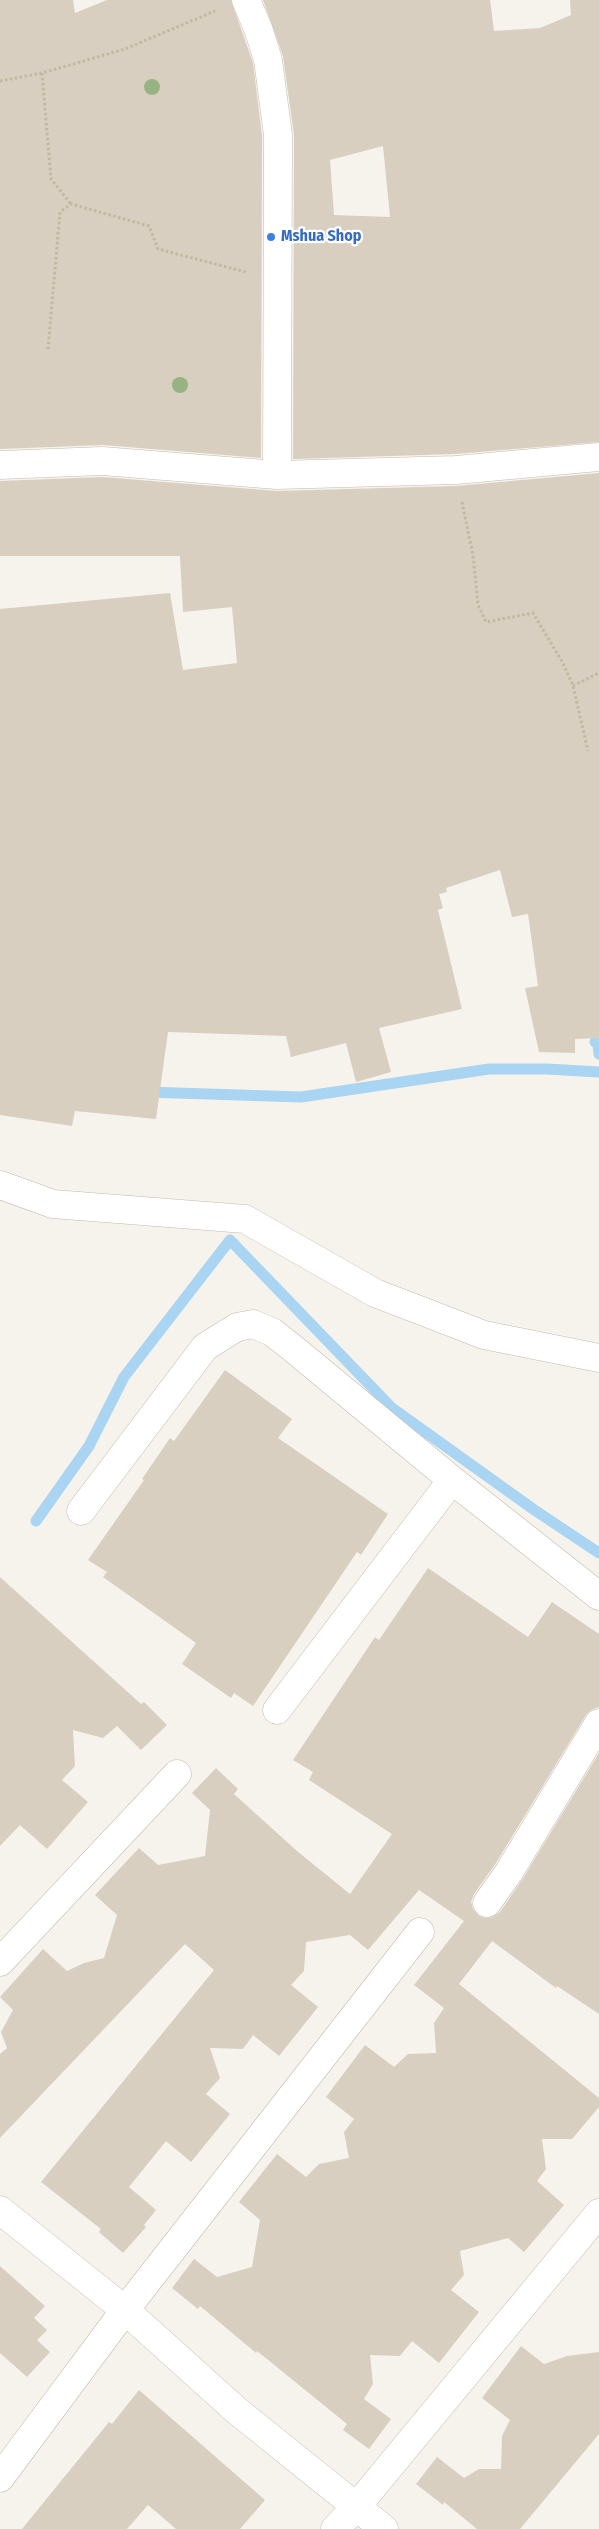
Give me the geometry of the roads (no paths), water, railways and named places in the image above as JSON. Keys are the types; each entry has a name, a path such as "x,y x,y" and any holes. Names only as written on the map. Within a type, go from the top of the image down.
{"street":[{"path":"235,4 264,46 275,100 278,135 277,475"},
{"path":"0,464 102,460 277,475 456,470 599,457"},
{"path":"0,1185 53,1204 245,1218 375,1293 484,1335 599,1358"},
{"path":"81,1511 205,1347 238,1327 253,1324 272,1332 290,1346 452,1480 599,1596"},
{"path":"277,1710 452,1480"},
{"path":"487,1903 509,1872 599,1723"},
{"path":"0,1962 176,1774"},
{"path":"0,2478 126,2310 420,1932"},
{"path":"0,2210 126,2310 236,2410 384,2529"},
{"path":"335,2529 357,2506 599,2213"}],"waterway":[{"path":"595,1042 598,1044 599,1054"},
{"path":"146,1092 301,1097 489,1069 547,1069 599,1072"},
{"path":"36,1521 89,1446 124,1377 230,1240 392,1408 533,1509 599,1553"}],"place":[{"name":"Mshua Shop","path":"271,237"}]}
